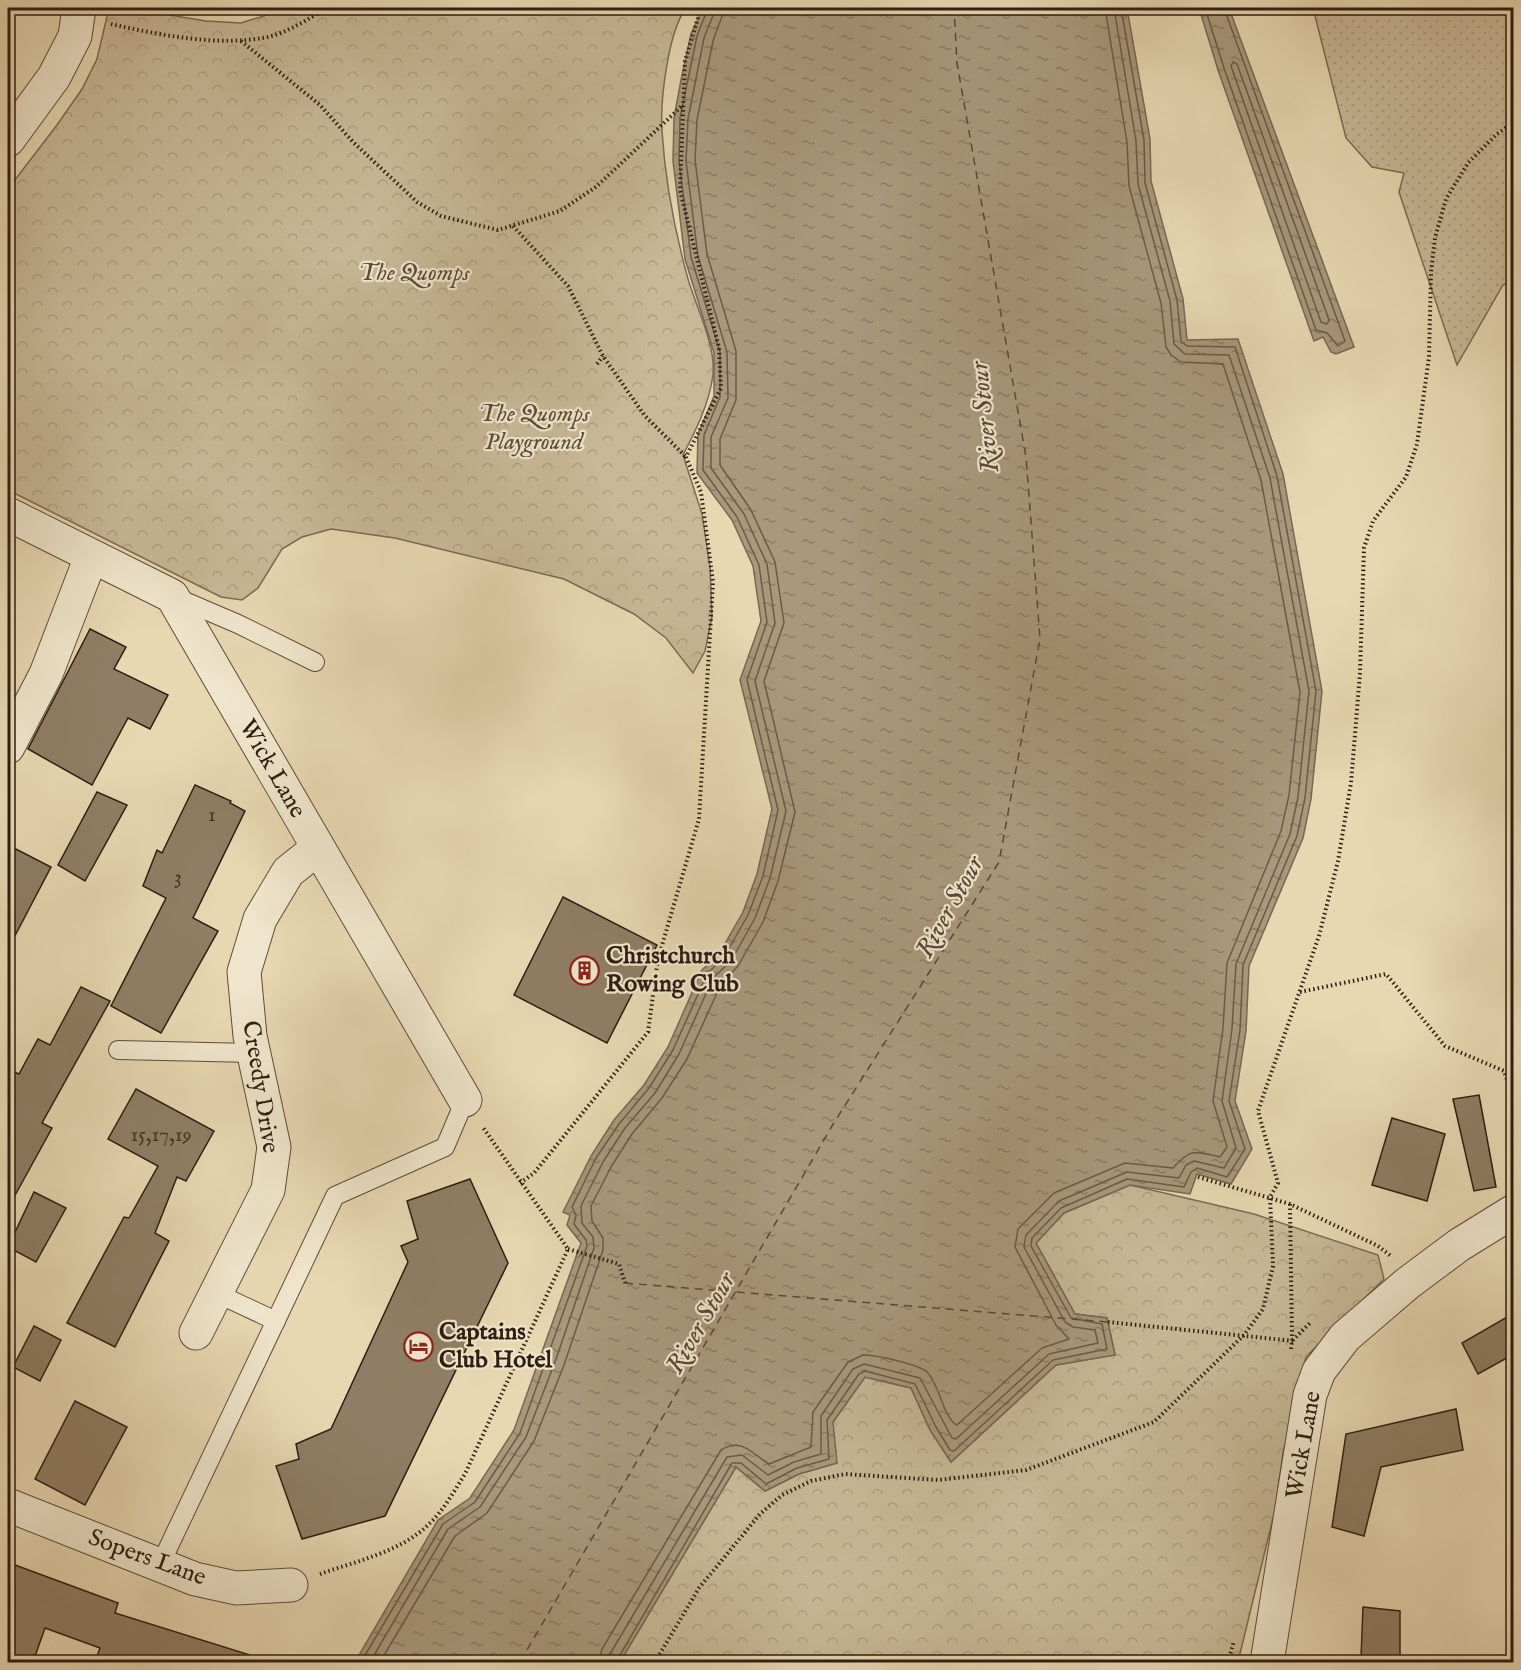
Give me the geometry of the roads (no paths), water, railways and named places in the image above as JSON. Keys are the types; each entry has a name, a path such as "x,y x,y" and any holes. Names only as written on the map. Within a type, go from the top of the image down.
{"street":[{"path":"8,140 54,77 75,36 78,12"},
{"path":"8,514 172,596"},
{"path":"8,747 46,674 91,557"},
{"name":"Wick Lane","path":"172,596 465,1100"},
{"name":"Creedy Drive","path":"196,1333 268,1190 274,1147 254,1053 244,972 260,919 288,872 318,848"},
{"name":"Wick Lane","path":"1267,1662 1310,1395 1319,1371 1345,1337 1408,1283 1460,1245 1514,1211"},
{"name":"Sopers Lane","path":"8,1505 195,1579 236,1587 291,1585"}],"lane":[{"path":"172,596 238,624 315,662"},
{"path":"118,1050 254,1053"},
{"path":"160,1565 335,1196 445,1147 465,1100"},
{"path":"216,1293 276,1321"}],"water":[{"name":"River Stour","path":"703,8 1127,8 1150,139 1151,181 1183,299 1187,340 1238,339 1283,474 1322,691 1311,799 1303,838 1249,966 1246,1031 1235,1101 1252,1149 1231,1184 1197,1174 1190,1194 1130,1185 1064,1213 1036,1243 1075,1314 1107,1318 1115,1355 1056,1365 951,1462 930,1430 911,1388 865,1377 833,1422 837,1463 799,1474 765,1491 736,1467 620,1662 355,1662 438,1520 470,1498 514,1430 581,1243 567,1225 570,1215 563,1212 591,1156 614,1120 644,1085 668,1047 702,970 719,954 743,912 757,874 772,809 740,680 761,621 753,566 732,520 697,473 698,434 714,396 714,353 685,259 673,161 674,118 681,80 691,34"},
{"path":"1199,8 1229,8 1354,347 1336,354 1331,352 1323,337 1314,341 1218,70"}],"place":[{"name":"Christchurch Rowing Club","path":"585,970"},
{"name":"Captains Club Hotel","path":"418,1346"}],"park label":[{"name":"The Quomps","path":"414,273"},
{"name":"The Quomps Playground","path":"534,428"}]}
